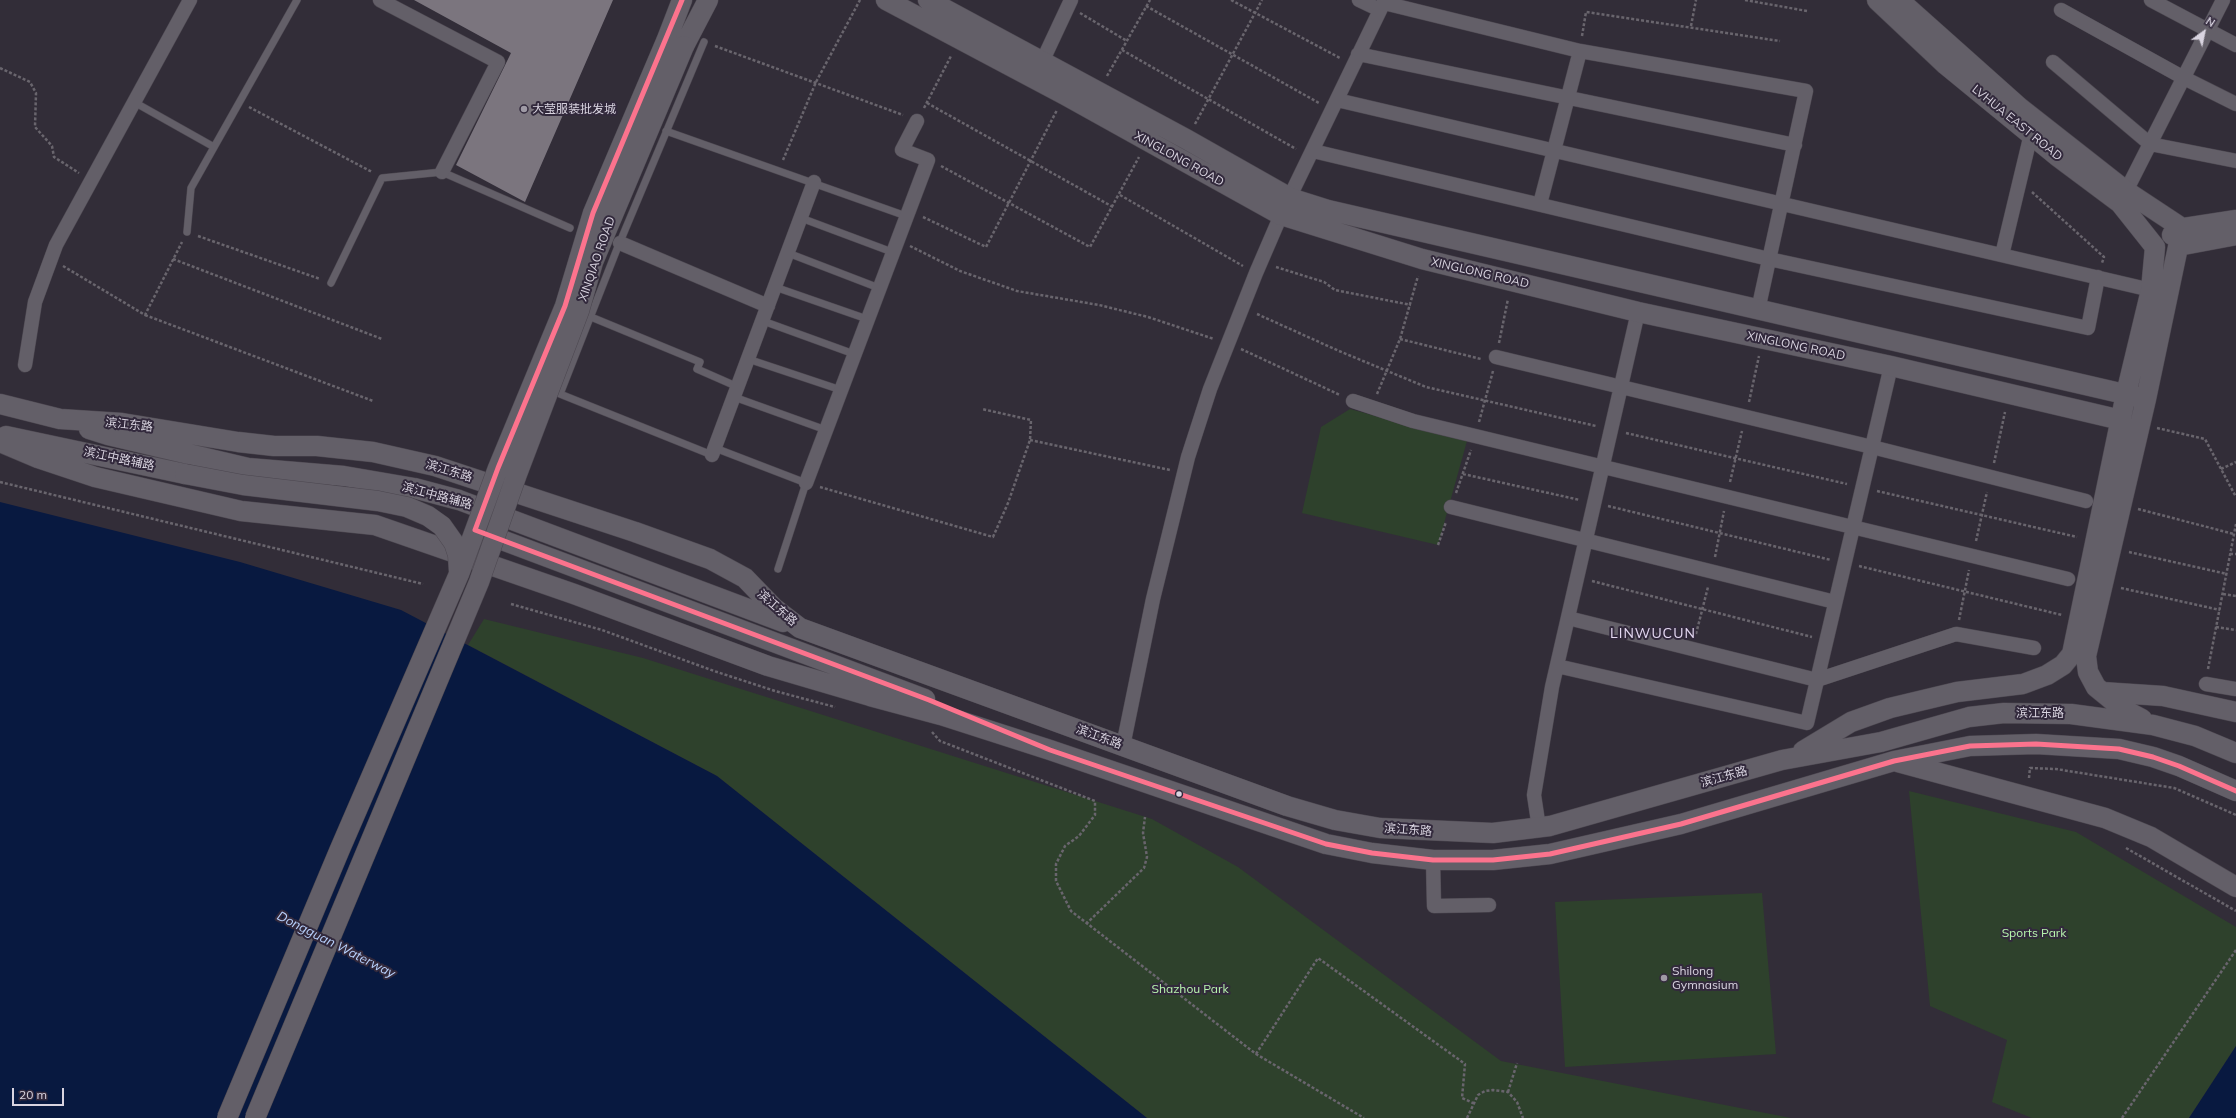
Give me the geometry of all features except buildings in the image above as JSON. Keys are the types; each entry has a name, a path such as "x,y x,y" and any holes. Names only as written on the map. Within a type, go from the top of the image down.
{"main road":[{"path":"676,43 682,0"},
{"path":"676,43 708,0"},
{"name":"XINGLONG ROAD","path":"886,0 1065,95 1147,141 1285,207 1422,259 1638,312 1891,366 2121,420"},
{"name":"XINGLONG ROAD","path":"928,0 954,6 1042,62 1186,139 1285,207 1328,210 2146,399"},
{"name":"LVHUA EAST ROAD","path":"1877,0 1946,65 2031,134 2180,237"},
{"name":"LVHUA EAST ROAD","path":"1899,0 2123,197 2155,247"},
{"name":"XINQIAO ROAD","path":"228,1118 340,849 459,574 498,468 565,306 593,213 676,43"},
{"name":"XINQIAO ROAD","path":"255,1118 480,582 517,474 579,311 596,256 676,43"},
{"path":"1782,760 1815,745 1852,722 1890,708 1958,692 2023,684 2047,675 2063,665 2072,654 2075,646 2126,394 2151,290 2155,247 2180,237 2236,220"},
{"path":"2180,237 2236,235"},
{"path":"2153,725 2124,709 2096,686 2088,672 2086,656 2146,399 2180,237"},
{"name":"滨江东路","path":"0,404 60,419 122,423 238,442 274,446 317,446 373,452 435,466 635,532 710,559 745,578 774,608 800,628 1287,806 1334,820 1380,828 1442,832 1493,833 1539,828 1578,819 1782,760 1881,742 1969,717 2004,713 2071,714 2153,725 2195,736 2231,751"},
{"name":"滨江中路辅路","path":"60,419 108,435 243,485 355,498 407,507 428,516 442,526 454,543 458,555 459,574"},
{"name":"滨江中路辅路","path":"0,435 188,465 248,468 344,476 414,488 459,500 800,628"},
{"path":"0,442 38,458 95,477 241,511 375,525 560,589 768,666 942,715 1050,750 1326,844 1372,853 1433,860 1493,860 1550,854 1681,824 1894,761 1970,746 2036,744 2119,749 2153,757 2209,779 2236,792"},
{"path":"475,530 929,700 1050,750"},
{"path":"2102,692 2162,696 2236,712"},
{"path":"1834,732 1825,743 1824,752 1833,768 1850,774"},
{"path":"1894,761 2105,818 2151,837 2236,887"}],"street":[{"path":"25,364 35,302 56,245 190,0"},
{"path":"380,0 498,62 442,172"},
{"path":"1359,0 1383,4 1580,50 1806,91 1758,310"},
{"path":"2151,0 2236,44"},
{"path":"2123,197 2223,0"},
{"path":"1042,62 1070,3"},
{"path":"1123,746 1154,599 1184,473 1210,389 1258,268 1285,207 1383,4"},
{"path":"2061,10 2184,78 2236,104"},
{"path":"1540,204 1580,50"},
{"path":"1355,60 1568,98 1795,145"},
{"path":"2053,62 2150,144 2236,161"},
{"path":"1334,105 1554,151 2151,290"},
{"path":"806,483 928,160 902,150 917,121"},
{"path":"2002,255 2031,134"},
{"path":"1311,154 1540,204 1769,258 2088,328 2098,277"},
{"path":"714,452 814,182"},
{"path":"620,243 768,306"},
{"path":"1539,828 1534,796 1557,666 1638,312"},
{"path":"1495,360 1872,447 2086,501"},
{"path":"1557,666 1807,723 1891,366"},
{"path":"1353,401 1413,421 2068,579"},
{"path":"1451,507 1586,542 1835,602"},
{"path":"1568,618 1817,680 1956,634 2034,648"},
{"path":"2206,684 2236,689"},
{"path":"1433,860 1434,906 1489,905"}],"lane":[{"path":"187,232 191,188 297,0"},
{"path":"704,42 620,243 560,394 714,452 806,483 778,570"},
{"path":"134,102 214,147"},
{"path":"666,131 907,213"},
{"path":"331,283 382,178 442,172 570,228"},
{"path":"801,218 895,246"},
{"path":"788,253 879,288"},
{"path":"775,287 868,319"},
{"path":"591,317 700,362 697,369 736,392 826,430"},
{"path":"763,321 854,354"},
{"path":"748,359 841,390"}],"path":[{"path":"779,170 816,82 860,0"},
{"path":"1098,92 1150,0"},
{"path":"1231,0 1255,13 1355,60"},
{"path":"1186,139 1210,99 1262,0"},
{"path":"1690,26 1696,0"},
{"path":"1745,0 1807,11"},
{"path":"1070,3 1127,41"},
{"path":"1146,6 1233,55 1334,105"},
{"path":"1580,50 1586,12 1690,26 1780,41"},
{"path":"704,42 816,82 917,121 960,39"},
{"path":"1122,50 1311,154"},
{"path":"0,68 30,82 36,92 35,127 52,146 54,157 91,181"},
{"path":"907,213 986,247 1065,95"},
{"path":"240,102 382,178"},
{"path":"927,103 1113,207"},
{"path":"928,160 1090,247 1120,195 1147,141"},
{"path":"2020,181 2104,257 2098,277"},
{"path":"1120,195 1258,268 1324,282 1335,290 1411,305"},
{"path":"146,314 187,232 331,283"},
{"path":"895,246 1018,291 1106,306 1148,317 1228,343 1353,401"},
{"path":"173,259 382,339"},
{"path":"1371,408 1400,339 1411,305 1422,259"},
{"path":"63,265 146,314 373,401"},
{"path":"1438,545 1476,435 1495,360 1512,280"},
{"path":"1242,307 1339,351 1426,387 2078,537"},
{"path":"1400,339 1444,352 1495,360"},
{"path":"1956,634 1964,591 2009,394"},
{"path":"806,483 993,537 1008,503 1030,440 1032,420 982,409"},
{"path":"2157,428 2205,439 2236,497"},
{"path":"1030,440 1184,473"},
{"path":"2221,469 2236,462"},
{"path":"1463,474 1595,503 2062,615"},
{"path":"0,482 423,584"},
{"path":"2137,509 2234,534"},
{"path":"2206,684 2236,524"},
{"path":"2127,551 2227,574"},
{"path":"2230,554 2236,554"},
{"path":"1578,578 1826,640"},
{"path":"2118,588 2220,610"},
{"path":"2223,594 2236,596"},
{"path":"510,604 602,630 714,671 775,691 838,708"},
{"path":"2216,627 2236,630"},
{"path":"931,731 940,741 1095,801 1095,815 1079,836 1065,846 1056,864 1056,881 1061,894 1071,911 1256,1054 1364,1118"},
{"path":"2027,796 2030,768 2056,769 2174,788 2236,815"},
{"path":"1086,924 1144,868 1147,858 1143,833 1145,817"},
{"path":"2119,844 2236,911"},
{"path":"2122,1118 2236,950"},
{"path":"1256,1054 1318,958 1465,1064 1462,1098 1473,1103"},
{"path":"1508,1092 1517,1063"},
{"path":"1467,1118 1478,1095 1485,1090 1508,1092 1517,1102 1523,1118"}],"green space":[{"path":"1350,409 1467,441 1438,545 1302,513 1321,427"},
{"name":"Shazhou Park","path":"484,619 643,658 1152,819 1238,867 1501,1061 1791,1118 1147,1118 717,776 468,645"},
{"name":"Sports Park","path":"1909,791 2076,832 2236,927 2236,1046 2189,1118 2032,1118 1992,1102 2007,1040 1930,1006"},
{"name":"Shilong Gymnasium","path":"1762,893 1776,1054 1565,1067 1555,902"}],"water":[{"name":"Dongguan Waterway","path":"0,502 240,562 401,610 717,776 1147,1118 0,1118"},
{"path":"2236,1046 2236,1118 2189,1118"}],"transit line":[{"path":"682,0 593,213 565,306 498,468 475,530 929,700 1050,750 1326,844 1372,853 1433,860 1493,860 1550,854 1681,824 1894,761 1970,746 2036,744 2119,749 2153,757 2179,766 2236,791"}],"place":[{"name":"大莹服装批发城","path":"524,109"},
{"name":"Shilong Gymnasium","path":"1664,978"}],"district":[{"name":"LINWUCUN","path":"1653,634"}]}
